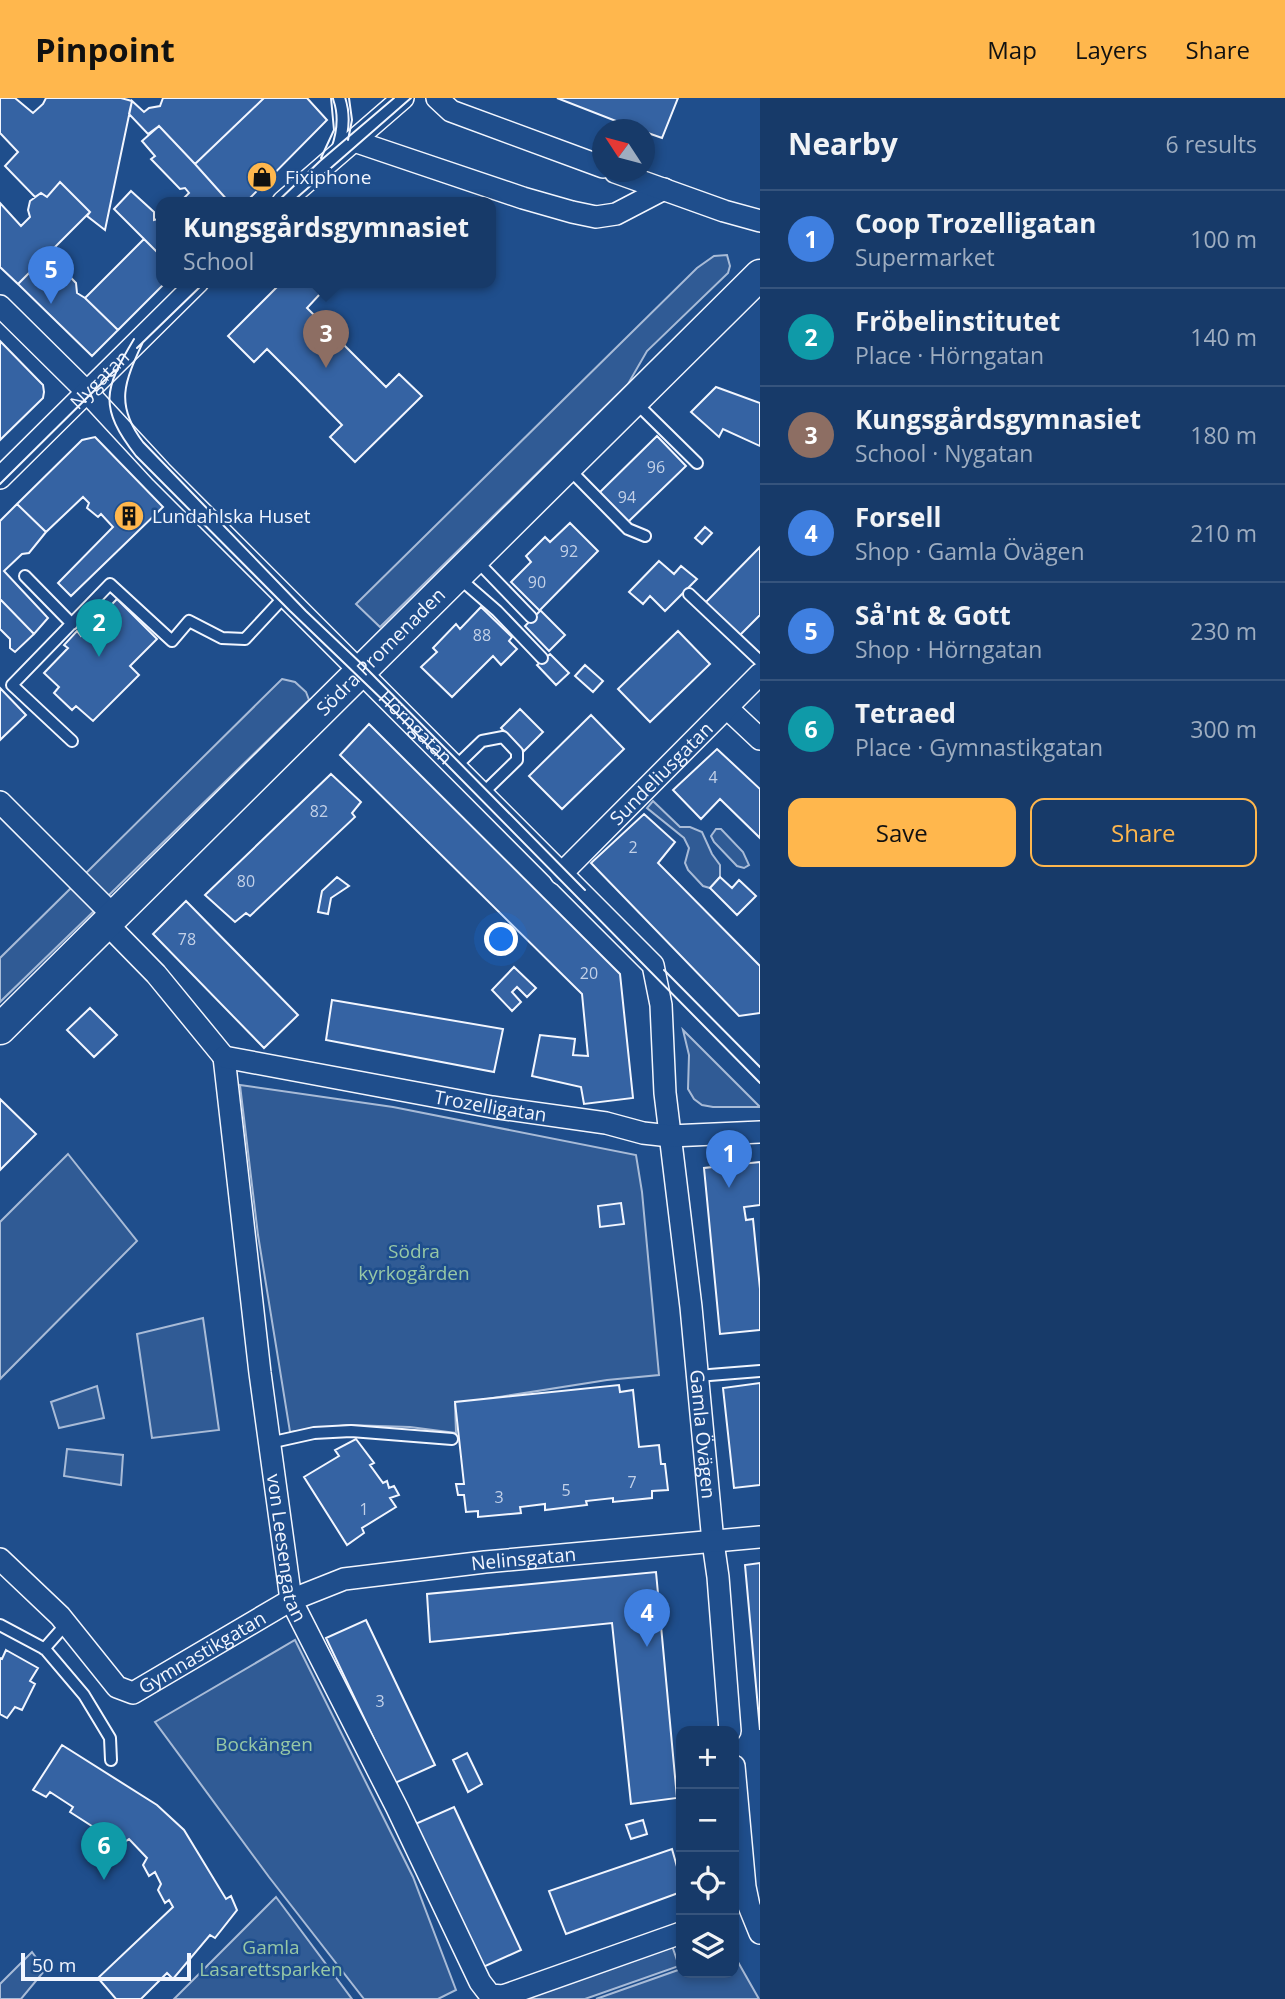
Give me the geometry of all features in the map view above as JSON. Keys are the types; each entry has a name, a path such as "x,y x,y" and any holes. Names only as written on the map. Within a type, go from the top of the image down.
{"main road":[{"name":"Södra Promenaden","path":"0,1029 760,275"}],"street":[{"path":"289,197 403,98"},
{"path":"437,98 452,111 592,163"},
{"path":"354,141 523,198 596,217 616,214 664,189"},
{"path":"644,182 757,224"},
{"name":"Nygatan","path":"0,478 192,288"},
{"name":"Hörngatan","path":"0,306 161,472 653,965 661,1005 670,1136"},
{"name":"Sundeliusgatan","path":"562,874 760,674"},
{"path":"727,708 760,739"},
{"path":"0,802 111,920 224,1058"},
{"name":"Trozelligatan","path":"224,1058 492,1107 606,1123 643,1133 670,1136 760,1132"},
{"name":"von Leesengatan","path":"224,1058 269,1443 291,1600 397,1808 480,1982 490,1995 503,1996 676,1935"},
{"name":"Gamla Övägen","path":"670,1136 698,1376 730,1726"},
{"name":"Nelinsgatan","path":"291,1600 344,1579 485,1562 760,1537"},
{"name":"Gymnastikgatan","path":"0,1559 66,1624 117,1688 133,1693 291,1600"},
{"path":"736,1789 742,1912 760,1933"}],"lane":[{"path":"334,157 342,131 342,107 339,98"},
{"path":"634,400 697,463"},
{"path":"567,467 628,529 645,536"},
{"path":"467,568 531,617"},
{"path":"467,568 497,611 542,658"},
{"path":"25,576 72,624"},
{"path":"72,741 12,685 110,584 172,641 189,621 222,638 245,639 285,596"},
{"path":"689,594 760,661"},
{"path":"456,767 482,741 503,737 517,752 517,760 482,794"},
{"path":"698,1376 760,1371"},
{"path":"269,1443 314,1433 351,1431 452,1439"},
{"path":"44,1649 66,1624"},
{"path":"0,1625 44,1649 84,1695 110,1738 111,1760"}],"shaded area":[{"path":"727,255 730,266 728,273 647,351 628,384 380,627 356,604 697,268 714,256"},
{"path":"282,679 295,682 306,692 309,700 108,896 86,873"},
{"path":"653,801 680,827 690,827 702,832 720,865 720,877 710,888 703,886 688,870 685,863 689,848 684,838 647,808"},
{"path":"716,829 721,829 743,852 749,865 744,868 737,866 714,842 711,836"},
{"path":"71,888 94,911 0,1002 0,958"},
{"path":"683,1030 760,1107 713,1107 702,1105 694,1099 688,1089 689,1055"},
{"name":"Södra kyrkogården","path":"240,1085 393,1107 636,1155 642,1192 659,1375 607,1380 455,1404 456,1433 410,1427 347,1425 290,1432 258,1235"},
{"path":"68,1154 137,1241 0,1379 0,1222"},
{"path":"203,1318 219,1430 152,1438 137,1334"},
{"path":"97,1386 104,1418 59,1428 51,1402"},
{"path":"67,1449 123,1455 121,1485 64,1476"},
{"name":"Bockängen","path":"295,1640 413,1877 456,1990 438,1999 364,1999 269,1877 155,1722"},
{"name":"Gamla Lasarettsparken","path":"276,1897 352,1999 174,1999"},
{"path":"670,1940 676,1957 676,1967 585,1999 505,1999"},
{"path":"32,1952 45,1970 21,1999 0,1999 0,1984"},
{"path":"739,1964 759,1999 596,1999 676,1971 676,1978 739,1978"}],"building":[{"path":"0,98 15,98 33,113 46,98 121,98 132,101 105,230 87,216 90,212 60,182 47,197 41,193 35,197 5,166 18,152 0,133"},
{"path":"163,98 264,98 195,164 159,126 148,134 129,114 132,101 144,112 160,106"},
{"path":"264,98 307,98 327,120 251,197 225,197 195,164"},
{"path":"557,98 678,98 662,138 655,136 655,119 611,119"},
{"path":"159,126 225,197 185,197 189,193 185,188 180,189 151,159 155,156 142,141"},
{"path":"60,182 90,212 18,284 0,267 0,203 21,226 30,217 30,201 41,193 47,197"},
{"path":"131,191 154,212 156,251 114,209"},
{"path":"144,239 156,251 156,288 160,288 118,330 85,298"},
{"path":"45,257 51,257 76,283 77,293 118,330 92,356 18,284"},
{"path":"276,288 314,288 320,294 307,308 386,387 399,374 422,396 355,462 330,437 342,425 267,349 254,362 228,336"},
{"path":"0,341 43,385 44,392 43,398 0,440"},
{"path":"716,387 760,403 760,446 723,429 719,437 691,412"},
{"path":"657,436 686,466 628,522 599,493"},
{"name":"Lundahlska Huset","path":"95,437 163,507 71,596 58,583 113,527 101,514 98,517 87,508 89,503 83,497 46,532 17,504 82,440"},
{"path":"17,504 46,532 29,553 22,554 4,571 48,618 34,634 0,599 0,521"},
{"path":"570,523 598,551 540,610 565,635 549,651 525,626 540,611 511,582 531,562 526,556 545,537 550,542"},
{"path":"705,527 712,533 702,544 695,538"},
{"path":"760,547 760,615 738,637 705,603"},
{"path":"659,561 674,574 681,566 697,579 665,611 650,596 643,604 629,592"},
{"path":"0,599 34,634 15,652 10,648 10,639 0,629"},
{"path":"117,599 157,639 130,666 139,675 93,721 76,706 72,710 54,693 59,687 44,673 68,648 64,645 77,631 81,636"},
{"path":"481,607 512,637 509,641 517,649 501,665 493,656 452,697 421,667 437,652 433,648 456,624 460,629"},
{"path":"678,631 710,664 650,722 618,689"},
{"path":"550,654 569,673 556,685 537,665"},
{"path":"585,665 603,681 593,692 575,676"},
{"path":"0,688 26,715 0,740"},
{"path":"520,709 543,732 524,751 501,728"},
{"path":"591,715 624,749 562,809 529,776"},
{"path":"369,724 620,974 633,1098 584,1104 581,1087 532,1076 540,1035 575,1039 573,1055 588,1056 582,994 340,755"},
{"path":"717,749 760,789 760,838 720,799 701,819 673,790"},
{"path":"331,774 361,802 352,813 355,817 250,916 246,913 235,922 205,895"},
{"path":"644,814 675,842 658,863 760,966 760,1013 739,1016 591,863"},
{"path":"337,877 349,886 331,898 328,914 318,912 322,891"},
{"path":"720,877 732,888 739,880 756,896 737,915 710,888"},
{"path":"186,901 298,1015 264,1048 153,934"},
{"path":"514,967 536,988 527,997 517,987 512,992 521,1002 512,1011 492,990"},
{"path":"332,1000 503,1029 494,1072 326,1040"},
{"path":"90,1008 117,1035 94,1057 67,1030"},
{"path":"0,1099 36,1134 0,1170"},
{"path":"760,1162 760,1205 744,1207 746,1220 753,1219 760,1289 760,1330 720,1334 704,1168"},
{"path":"621,1203 624,1224 600,1227 598,1206"},
{"path":"760,1383 760,1485 734,1488 723,1388"},
{"path":"619,1385 620,1392 633,1390 639,1447 659,1445 661,1464 665,1464 668,1490 652,1491 652,1498 613,1502 613,1498 586,1501 587,1505 545,1510 545,1504 520,1507 521,1513 478,1517 478,1511 466,1512 464,1495 458,1495 456,1484 464,1484 455,1402"},
{"path":"356,1439 374,1463 370,1465 383,1483 387,1481 389,1488 394,1486 399,1495 390,1498 396,1507 362,1528 364,1533 347,1545 304,1477 339,1456 335,1450"},
{"path":"760,1563 760,1730 745,1565"},
{"path":"656,1572 676,1798 631,1804 612,1623 430,1642 427,1594"},
{"path":"366,1620 435,1765 395,1783 326,1638"},
{"path":"6,1650 38,1668 30,1681 35,1684 22,1710 15,1707 7,1718 0,1714 0,1658 2,1659"},
{"path":"62,1745 157,1805 184,1830 226,1899 231,1896 237,1910 215,1938 210,1935 173,1979 167,1973 141,1999 116,1999 98,1978 173,1907 169,1900 165,1903 158,1890 161,1884 155,1872 149,1876 143,1865 147,1858 129,1839 122,1844 111,1838 114,1832 103,1824 98,1830 70,1812 73,1807 50,1792 46,1797 33,1790"},
{"path":"467,1753 482,1784 468,1792 453,1760"},
{"path":"454,1807 521,1950 481,1968 413,1825"},
{"path":"643,1820 647,1834 631,1839 626,1825"},
{"path":"672,1849 676,1863 676,1894 566,1934 549,1891"}],"tram line":[{"path":"321,158 334,130 331,98"},
{"path":"348,140 352,120 349,98"},
{"path":"282,197 394,98"},
{"path":"298,197 411,98"},
{"path":"137,348 199,288"},
{"path":"134,339 116,371 110,398 115,424 136,456 391,708 760,1083"},
{"path":"143,342 131,369 125,392 128,416 143,442 306,611 366,668 585,890"},
{"path":"0,484 115,370"},
{"path":"664,970 760,1067"}],"place":[{"name":"Fixiphone","path":"262,177"},
{"name":"Så'nt & Gott","path":"51,304"},
{"name":"Kungsgårdsgymnasiet","path":"326,368"},
{"name":"Lundahlska Huset","path":"129,516"},
{"name":"Fröbelinstitutet","path":"99,657"},
{"name":"Coop Trozelligatan","path":"729,1188"},
{"name":"Forsell","path":"647,1647"},
{"name":"Tetraed","path":"104,1880"}]}
